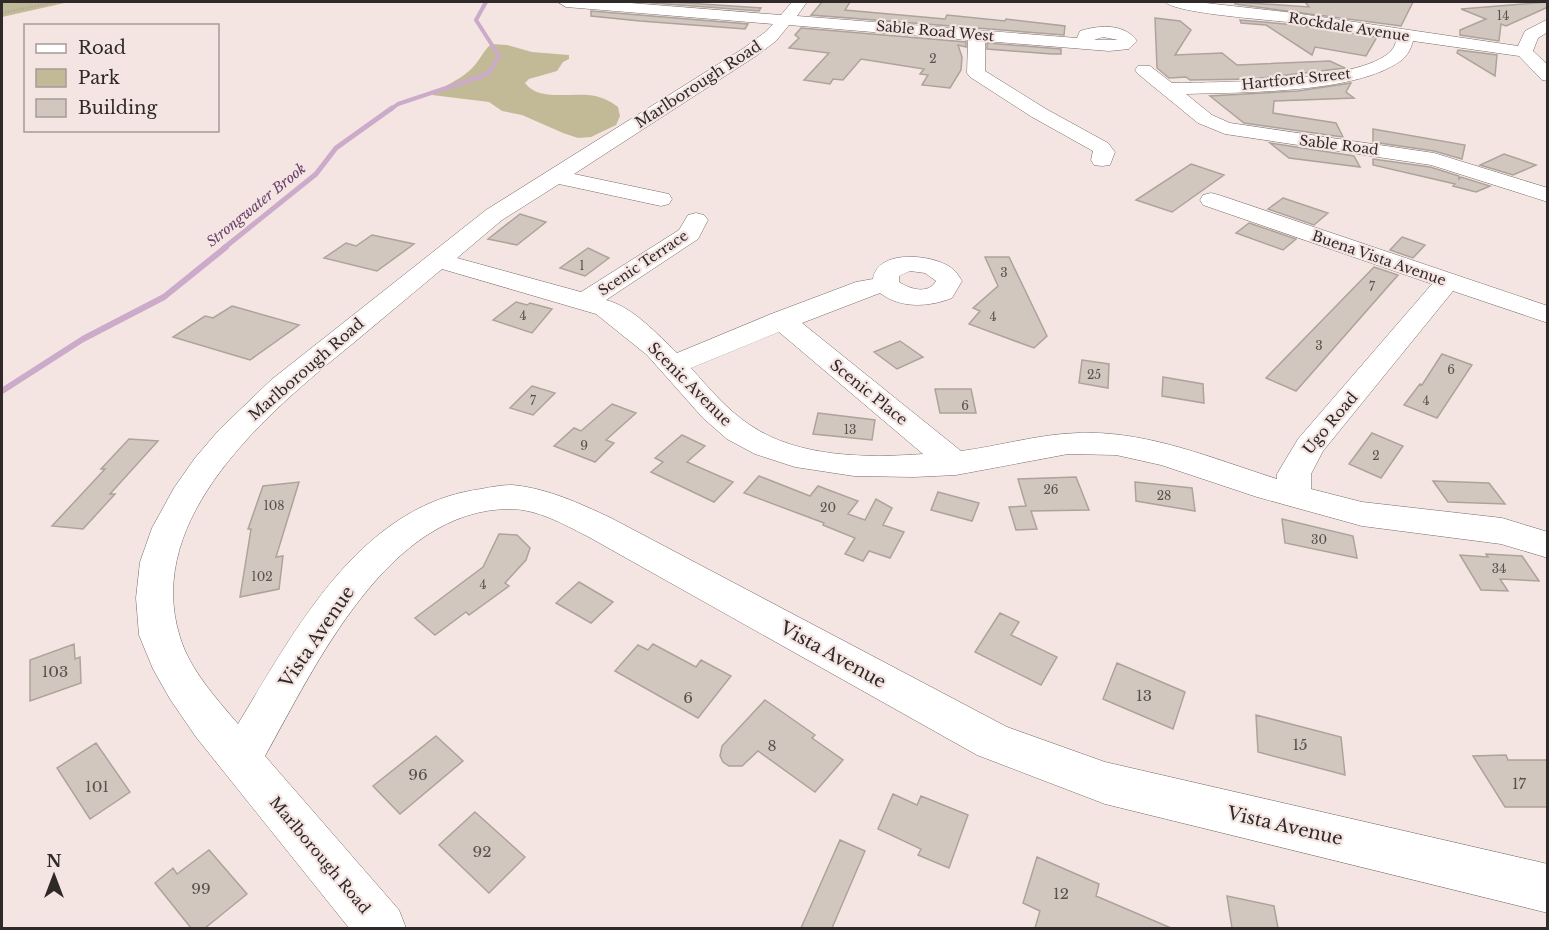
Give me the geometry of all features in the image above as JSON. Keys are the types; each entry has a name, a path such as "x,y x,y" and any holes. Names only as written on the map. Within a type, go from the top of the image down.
{"street":[{"name":"Sable Road West","path":"566,2 793,10 977,35 1085,44"},
{"name":"Rockdale Avenue","path":"1173,2 1225,11 1287,9 1406,36 1524,52"},
{"name":"Marlborough Road","path":"381,928 240,759 177,674 160,636 155,598 157,571 170,526 195,480 249,416 282,386 494,215 730,66 770,37 793,10"},
{"path":"1548,24 1531,35 1524,52 1548,76"},
{"path":"977,35 974,68 976,73 1039,113 1101,147 1104,152 1102,160"},
{"name":"Hartford Street","path":"1168,89 1294,82 1346,75 1389,61 1398,55 1406,36"},
{"name":"Sable Road","path":"1144,70 1205,119 1225,128 1424,157 1455,164 1548,195"},
{"path":"554,176 661,199"},
{"name":"Buena Vista Avenue","path":"1211,200 1548,315"},
{"name":"Scenic Terrace","path":"584,302 689,234 696,220"},
{"name":"Scenic Avenue","path":"437,260 606,309 620,317 672,365 718,417 764,447 796,456 871,466 914,467 956,464 1085,442 1118,444 1167,455 1294,496"},
{"name":"Ugo Road","path":"1294,496 1294,474 1309,446 1447,282"},
{"path":"672,365 856,290 886,284"},
{"name":"Scenic Place","path":"781,320 956,464"},
{"path":"1294,496 1362,514 1502,531 1548,545"},
{"name":"Vista Avenue","path":"240,759 325,619 381,550 411,526 448,508 479,499 510,497 542,504 599,527 992,741 1040,761 1105,783 1548,889"}],"path":[{"path":"2,13 54,2"}],"green space":[{"path":"2,2 69,2 2,17"},
{"path":"491,44 507,45 532,52 569,55 569,59 563,62 557,71 529,79 525,83 531,89 546,94 588,95 608,100 618,107 620,116 616,125 591,137 578,138 522,115 502,111 489,102 432,95 469,71"}],"building":[{"path":"640,2 672,2 761,8 759,11"},
{"path":"822,2 850,2 845,10 945,19 947,15 1005,21 1006,19 1065,26 1064,35 811,15"},
{"path":"1235,2 1309,7 1305,2 1413,2 1401,26 1235,4"},
{"path":"1548,2 1548,7 1506,26 1501,24 1499,41 1460,35 1460,30 1486,19 1461,9"},
{"path":"591,11 748,24 745,29 640,21 591,16"},
{"path":"1155,18 1180,21 1191,30 1175,55 1222,53 1237,65 1330,61 1345,68 1253,79 1169,78 1157,68"},
{"path":"1240,20 1296,25 1377,37 1366,56 1315,47 1312,55 1266,25 1241,23"},
{"path":"801,28 966,42 966,47 958,45 962,57 961,70 950,88 922,85 928,75 920,74 924,69 861,59 843,80 833,79 830,84 804,80 829,53 789,48 799,38 795,35"},
{"path":"987,43 1061,49 1061,54 987,49"},
{"path":"1458,50 1497,55 1495,76 1457,53"},
{"path":"1351,83 1346,92 1354,98 1274,101 1273,113 1336,123 1343,137 1244,123 1210,96 1298,91"},
{"path":"1373,129 1465,145 1462,159 1434,151 1373,142"},
{"path":"1270,143 1354,156 1360,167 1289,158"},
{"path":"1504,154 1536,165 1513,175 1480,165"},
{"path":"1373,159 1430,167 1459,176 1459,179 1461,177 1490,186 1476,192 1453,186 1455,184 1373,165"},
{"path":"1191,164 1224,175 1172,212 1136,200"},
{"path":"1283,198 1328,213 1314,225 1268,209"},
{"path":"520,214 546,222 517,245 488,239"},
{"path":"1249,223 1296,239 1283,250 1236,233"},
{"path":"372,235 414,244 377,271 324,258 346,243 356,246"},
{"path":"1402,237 1425,245 1413,258 1390,250"},
{"path":"588,248 609,258 585,276 560,268"},
{"path":"985,257 1009,257 1047,336 1034,348 969,324 980,311 973,308 998,286"},
{"path":"1374,267 1398,275 1296,391 1266,378"},
{"path":"516,302 552,309 532,333 493,320"},
{"path":"232,306 299,325 250,360 173,337 205,316 213,318"},
{"path":"900,341 923,357 897,369 874,352"},
{"path":"1442,354 1472,365 1437,418 1404,405 1420,384 1422,385"},
{"path":"1082,360 1109,364 1108,388 1079,383"},
{"path":"1163,377 1203,384 1204,403 1162,396"},
{"path":"532,386 555,393 533,415 510,408"},
{"path":"935,389 971,389 976,413 940,413"},
{"path":"612,404 636,413 606,440 614,443 595,462 554,446 574,428 581,431"},
{"path":"818,413 875,420 872,440 813,434"},
{"path":"1372,433 1403,446 1381,478 1349,464"},
{"path":"682,435 705,446 687,462 733,482 714,502 651,472 663,462 655,458"},
{"path":"129,439 158,441 110,494 115,494 83,529 52,526 105,469 101,469"},
{"path":"759,476 810,496 818,486 858,501 848,514 865,520 876,499 892,508 883,525 904,532 890,558 869,551 863,561 845,554 855,538 823,525 824,523 744,493"},
{"path":"1076,477 1089,510 1031,511 1037,529 1016,530 1009,507 1026,506 1018,479"},
{"path":"1433,481 1489,483 1505,504 1448,502"},
{"path":"299,482 276,557 283,556 279,589 240,597 251,529 248,529 263,486"},
{"path":"1135,482 1192,488 1195,511 1136,501"},
{"path":"938,492 979,503 972,521 931,510"},
{"path":"1282,519 1353,536 1357,558 1285,543"},
{"path":"499,534 517,535 530,548 526,560 505,583 509,586 469,615 466,612 435,635 415,618 483,567"},
{"path":"1486,554 1522,556 1539,581 1500,579 1508,591 1481,590 1460,555 1488,557"},
{"path":"579,582 613,602 591,623 556,603"},
{"path":"1000,613 1019,622 1011,635 1057,657 1041,685 975,652"},
{"path":"74,644 75,659 80,657 81,683 30,701 30,660"},
{"path":"653,644 696,667 701,660 731,676 698,718 615,671 638,645 648,650"},
{"path":"1117,663 1185,692 1173,729 1103,699"},
{"path":"765,700 815,735 812,738 843,760 815,792 758,751 742,766 729,766 723,762 720,756 722,746"},
{"path":"1256,715 1341,737 1345,775 1258,752"},
{"path":"436,736 463,761 400,814 373,786"},
{"path":"96,743 130,792 90,819 57,768"},
{"path":"1506,755 1508,760 1548,760 1548,807 1505,807 1473,756"},
{"path":"893,794 917,805 921,796 968,815 949,868 918,855 921,849 878,829"},
{"path":"475,812 525,857 489,893 439,845"},
{"path":"840,840 865,851 832,928 801,928"},
{"path":"209,850 247,894 205,928 191,928 155,883 173,868 177,874"},
{"path":"1037,857 1099,884 1096,896 1171,928 1035,928 1040,911 1023,903"},
{"path":"1227,896 1274,906 1278,928 1232,928"}],"waterway":[{"name":"Strongwater Brook","path":"390,110 398,104 488,74 499,56 476,20 486,2"},
{"name":"Strongwater Brook","path":"224,248 316,174 336,148 392,108"},
{"name":"Strongwater Brook","path":"2,391 83,339 164,297 226,247"}]}
